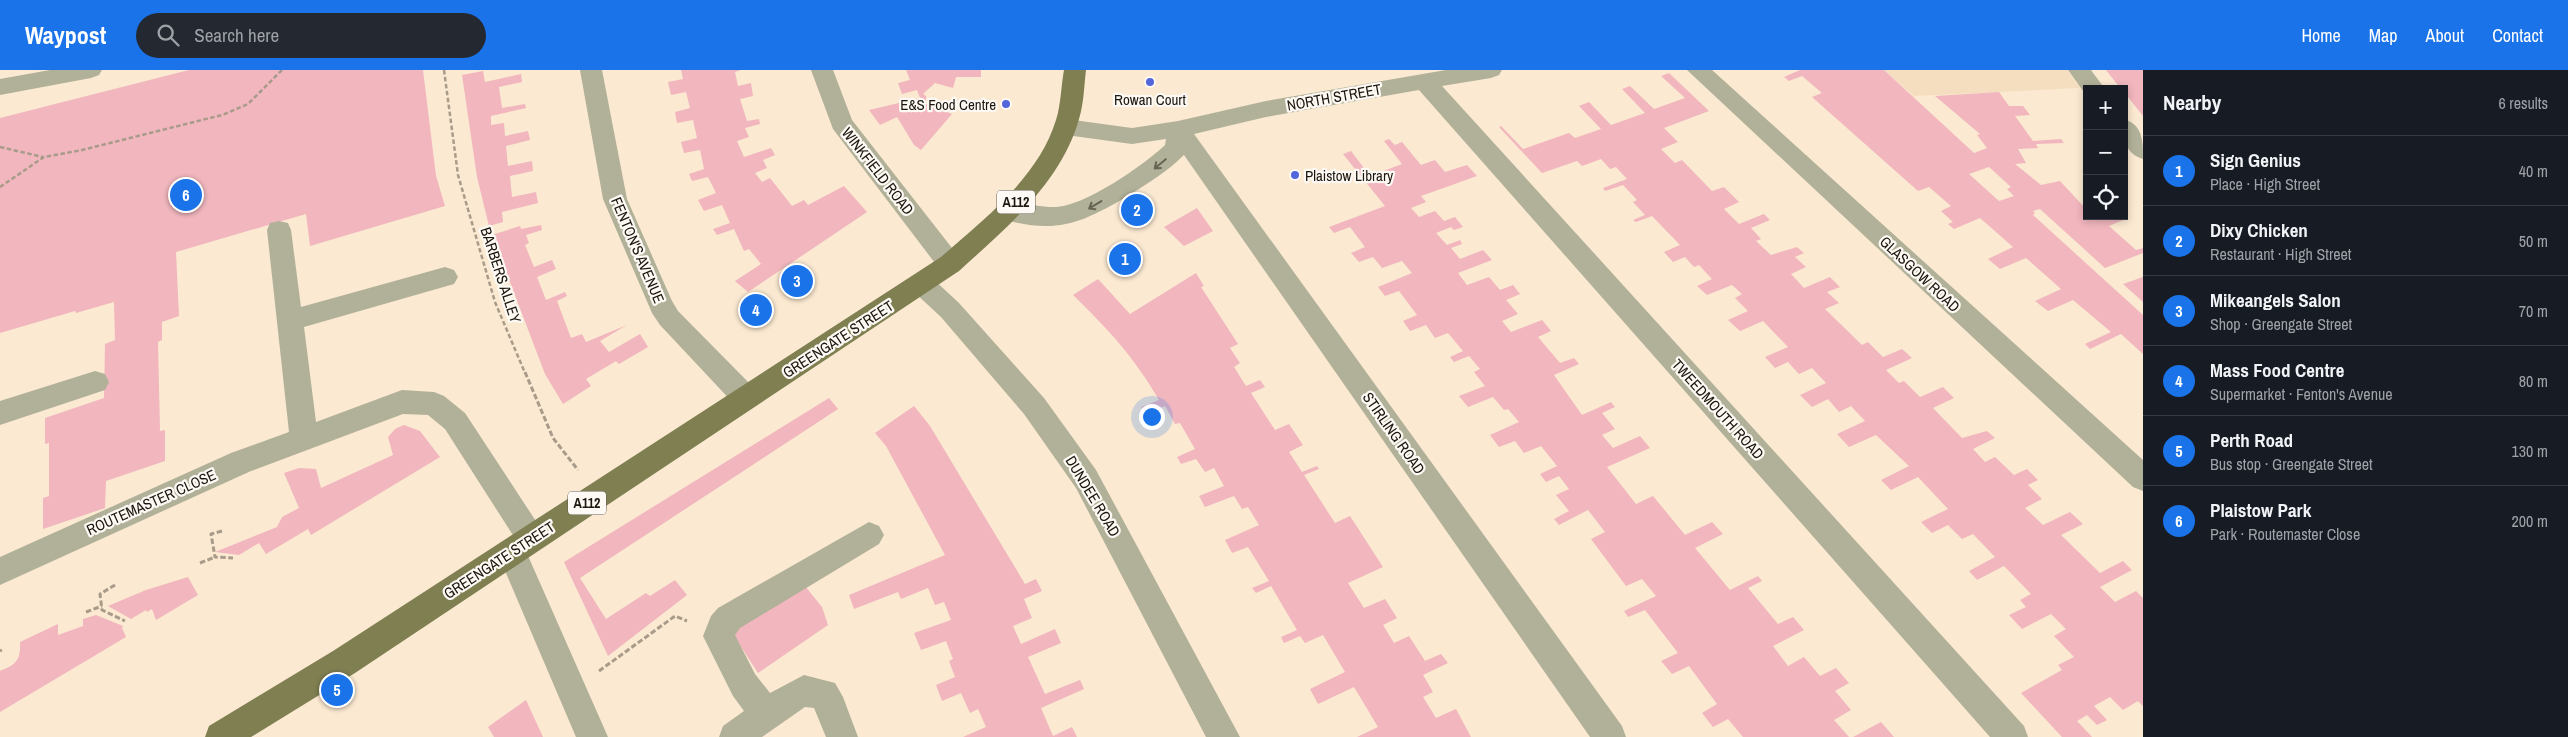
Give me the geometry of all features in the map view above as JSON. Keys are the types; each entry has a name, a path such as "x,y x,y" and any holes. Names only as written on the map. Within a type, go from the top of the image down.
{"main road":[{"name":"A112","path":"950,264 1008,211 1043,170 1066,126 1075,70"},
{"name":"GREENGATE STREET","path":"221,737 306,686 950,264"}],"street":[{"path":"0,87 90,70"},
{"name":"FENTON'S AVENUE","path":"591,70 615,199 661,306 670,318 746,398"},
{"name":"WINKFIELD ROAD","path":"822,70 841,123 950,264"},
{"name":"NORTH STREET","path":"1066,126 1132,136 1178,129 1266,109 1491,70"},
{"name":"GLASGOW ROAD","path":"1698,70 2143,478"},
{"path":"2079,70 2091,85"},
{"name":"TWEEDMOUTH ROAD","path":"1424,81 2012,737"},
{"path":"1008,211 1051,218 1070,216 1083,211 1156,167 1178,148 1178,129"},
{"name":"STIRLING ROAD","path":"1178,129 1610,737"},
{"path":"2126,130 2143,150"},
{"path":"279,230 304,438"},
{"path":"289,321 445,277"},
{"name":"DUNDEE ROAD","path":"922,284 950,310 1034,406 1086,479 1224,737"},
{"path":"0,413 95,382"},
{"name":"ROUTEMASTER CLOSE","path":"0,571 241,462 402,402 434,404 455,421 508,505 571,690 592,737"},
{"path":"766,714 744,685 719,636 722,626 728,618 869,535"},
{"path":"735,737 789,698 804,691 824,694 832,708 842,737"}],"path":[{"path":"0,147 44,157 82,150 222,115 248,104 282,70"},
{"name":"BARBERS ALLEY","path":"444,70 458,175 495,302 553,438 598,496"},
{"path":"0,187 44,157"},
{"path":"215,557 211,534 222,531"},
{"path":"200,563 215,557 233,558"},
{"path":"115,585 100,594 102,610 125,621"},
{"path":"86,612 102,606"},
{"path":"571,690 675,616 719,636"}],"shaded area":[{"path":"189,70 423,70 436,176 445,206 310,246 306,214 176,252 179,316 162,322 162,340 158,342 160,431 165,430 165,461 106,481 105,508 43,529 43,498 49,496 49,443 45,444 45,418 104,398 105,344 115,340 114,302 76,313 75,311 0,333 0,118"},
{"path":"681,70 741,70 735,72 738,86 751,83 753,96 740,99 747,121 759,119 760,124 745,128 749,137 737,141 744,157 771,148 775,155 763,160 767,168 755,173 762,182 770,178 792,206 804,200 808,205 844,186 867,212 748,292 735,281 761,264 749,249 744,251 734,229 717,235 713,229 730,223 722,205 704,211 698,200 716,193 708,177 692,181 689,174 704,169 700,150 684,153 681,142 697,138 693,120 677,123 675,112 690,108 686,92 671,95 668,82 683,79"},
{"path":"906,70 981,70 981,77 956,77 953,88 935,83 923,94 926,96 926,104 952,114 921,150 914,145 897,117 880,125 869,110 920,98 917,90 902,94 898,83 910,80"},
{"path":"1800,70 1884,70 1974,153 1987,148 1977,135 1980,134 1935,96 1999,92 2009,106 2023,106 2030,115 2015,116 2033,141 2061,139 2064,143 2036,144 2038,148 2018,149 2026,163 2015,164 2041,185 2060,181 2083,206 2083,220 2123,220 2109,226 2136,250 2143,248 2143,253 2105,268 2040,209 2033,211 2035,213 2033,215 2143,315 2143,354 2121,334 2090,349 2085,344 2111,332 2073,300 2048,311 2035,301 2061,289 2026,258 2000,269 1988,259 2013,247 1980,218 1954,229 1948,224 1953,222 1941,211 1951,206 1929,187 1918,191 1812,97 1822,93 1802,76 1789,81 1784,77","holes":["1989,167 2011,187 2007,189 2014,196 1999,201 1969,174"]},
{"path":"1884,70 2067,70 2080,88 1914,96"},
{"path":"2106,70 2143,70 2143,116 2128,97 2128,85 2118,85"},
{"path":"483,71 485,82 521,74 522,82 499,87 502,108 525,104 526,108 491,116 491,125 504,123 505,136 528,131 530,140 506,146 508,166 532,161 533,171 510,176 512,197 536,192 538,203 502,212 503,222 489,226 477,177 462,75"},
{"path":"1669,73 1709,111 1664,128 1678,142 1661,149 1675,163 1682,160 1712,191 1724,187 1739,202 1724,209 1739,224 1764,214 1770,220 1751,228 1761,239 1756,241 1771,255 1797,247 1804,253 1795,257 1806,267 1791,274 1804,288 1830,277 1840,287 1827,292 1839,303 1825,309 1862,345 1868,342 1883,357 1902,349 1912,358 1886,370 1899,383 1904,381 1920,397 1943,387 1954,398 1933,408 1962,438 1987,431 1995,438 1973,449 1985,462 1995,457 2014,475 2027,469 2038,480 2028,485 2042,499 2025,508 2043,525 2070,512 2083,524 2061,535 2100,573 2123,561 2132,570 2100,587 2115,602 2136,591 2143,598 2143,706 2138,701 2123,710 2110,697 2094,706 2107,720 2097,725 2087,715 2077,721 2092,737 2062,737 2021,693 2062,670 2058,665 2074,657 2054,636 2066,629 2051,614 2022,629 2009,615 2026,607 2020,600 2031,594 2004,566 1977,580 1969,571 1995,557 1973,534 1962,539 1948,525 1932,533 1921,522 1948,509 1918,477 1891,490 1881,480 1909,466 1876,435 1849,447 1837,434 1865,421 1851,406 1839,412 1828,399 1812,407 1800,395 1826,383 1812,368 1799,374 1788,362 1775,368 1765,357 1788,347 1763,321 1740,331 1728,320 1748,311 1735,298 1742,294 1732,285 1707,295 1697,286 1712,279 1699,265 1694,267 1685,257 1673,262 1664,252 1680,245 1652,216 1636,222 1633,220 1645,215 1633,202 1637,200 1623,185 1605,191 1603,188 1627,179 1616,167 1610,169 1601,159 1582,166 1577,161 1542,173 1499,127 1501,126 1523,149 1569,133 1575,138 1601,129 1579,106 1589,102 1611,125 1645,113 1622,89 1630,86 1654,109 1685,98 1661,76"},
{"path":"1389,139 1395,145 1402,142 1421,165 1435,160 1445,172 1467,165 1477,176 1421,196 1426,202 1411,208 1419,217 1435,211 1444,221 1455,217 1463,227 1454,230 1451,227 1436,233 1447,245 1460,240 1462,244 1451,248 1460,259 1483,250 1492,260 1458,273 1467,285 1489,277 1500,290 1513,285 1520,294 1506,300 1518,314 1502,321 1511,332 1542,320 1551,331 1538,337 1560,363 1574,358 1579,364 1554,375 1582,415 1611,402 1615,407 1602,413 1615,429 1602,435 1613,448 1640,436 1650,448 1607,467 1636,504 1653,496 1685,535 1712,522 1723,534 1695,548 1730,590 1758,576 1762,581 1748,588 1778,624 1793,617 1804,630 1773,646 1788,666 1804,657 1820,676 1836,668 1849,683 1835,691 1851,710 1834,720 1849,737 1743,737 1728,719 1713,727 1702,713 1717,704 1689,666 1672,674 1661,661 1678,653 1645,610 1628,617 1624,611 1656,596 1642,579 1626,586 1591,539 1605,532 1588,510 1559,525 1554,519 1569,511 1556,495 1569,489 1559,476 1546,482 1540,474 1557,466 1541,446 1524,453 1515,441 1499,447 1490,435 1519,422 1508,409 1504,410 1493,397 1468,407 1459,396 1485,386 1474,372 1480,369 1469,356 1454,362 1450,357 1463,351 1448,333 1435,338 1426,325 1410,331 1403,321 1417,315 1399,291 1385,296 1378,287 1412,273 1402,261 1382,268 1373,257 1359,262 1351,253 1365,247 1350,227 1334,233 1329,227 1385,206 1343,154 1351,151 1370,176 1402,164 1384,141"},
{"path":"1197,208 1213,231 1184,246 1164,227"},
{"path":"541,225 542,230 526,235 529,243 525,245 534,267 552,260 556,269 537,277 546,300 565,292 567,296 557,301 571,338 582,334 586,342 627,325 600,341 609,352 640,334 648,347 619,364 616,361 586,379 591,386 563,404 545,374 492,235 520,226 521,229"},
{"path":"1196,273 1204,286 1201,287 1238,344 1230,348 1240,363 1234,367 1246,386 1260,380 1265,387 1251,393 1275,430 1289,424 1303,445 1289,452 1302,472 1317,466 1319,469 1304,475 1335,523 1350,516 1383,567 1348,583 1364,608 1385,599 1397,618 1383,625 1394,643 1409,636 1425,661 1441,654 1448,663 1423,675 1433,692 1423,697 1436,718 1456,709 1471,737 1357,737 1378,727 1354,687 1318,704 1310,689 1345,672 1323,635 1305,643 1300,636 1284,643 1281,637 1297,630 1271,586 1256,593 1252,588 1269,581 1248,547 1232,553 1225,540 1259,525 1248,507 1242,509 1234,496 1205,507 1199,496 1224,486 1214,468 1205,472 1196,459 1181,464 1177,457 1195,449 1180,423 1175,424 1165,406 1145,414 1141,407 1159,400 1150,385 1120,344 1073,295 1098,279 1130,314"},
{"path":"2143,277 2143,302 2123,284"},
{"path":"829,398 838,409 580,578 606,619 646,593 650,596 675,580 687,595 608,656 564,562"},
{"path":"914,406 930,426 1025,584 1036,579 1042,591 1024,599 1032,618 1013,626 1021,644 1055,629 1061,643 1028,657 1045,694 1080,680 1084,689 1041,708 1053,736 1072,727 1077,737 963,737 986,727 978,709 970,713 961,693 942,701 936,685 955,677 949,661 953,659 946,641 921,650 914,633 951,620 944,602 935,605 928,588 901,599 898,592 854,609 849,595 945,555 886,446 875,433"},
{"path":"404,425 420,431 440,457 311,535 308,529 266,554 259,543 239,555 215,552 277,527 282,517 299,508 284,473 299,468 316,469 321,488 393,455 388,437 395,429"},
{"path":"188,577 198,595 156,620 152,609 147,612 146,610 131,619 108,606 146,590"},
{"path":"801,581 822,607 828,625 758,673 734,636 736,628"},
{"path":"96,615 123,626 126,637 0,712 0,671 14,664 20,653 20,642 58,624 58,635 83,626 83,619"},
{"path":"526,700 543,737 494,737 488,727"},
{"path":"1881,722 1894,737 1853,737"}],"place":[{"name":"Rowan Court","path":"1150,82"},
{"name":"E&S Food Centre","path":"1006,104"},
{"name":"Plaistow Library","path":"1295,175"},
{"name":"Plaistow Park","path":"186,195"},
{"name":"Dixy Chicken","path":"1137,210"},
{"name":"Sign Genius","path":"1125,259"},
{"name":"Mikeangels Salon","path":"797,281"},
{"name":"Mass Food Centre","path":"756,310"},
{"name":"Perth Road","path":"337,690"}]}
